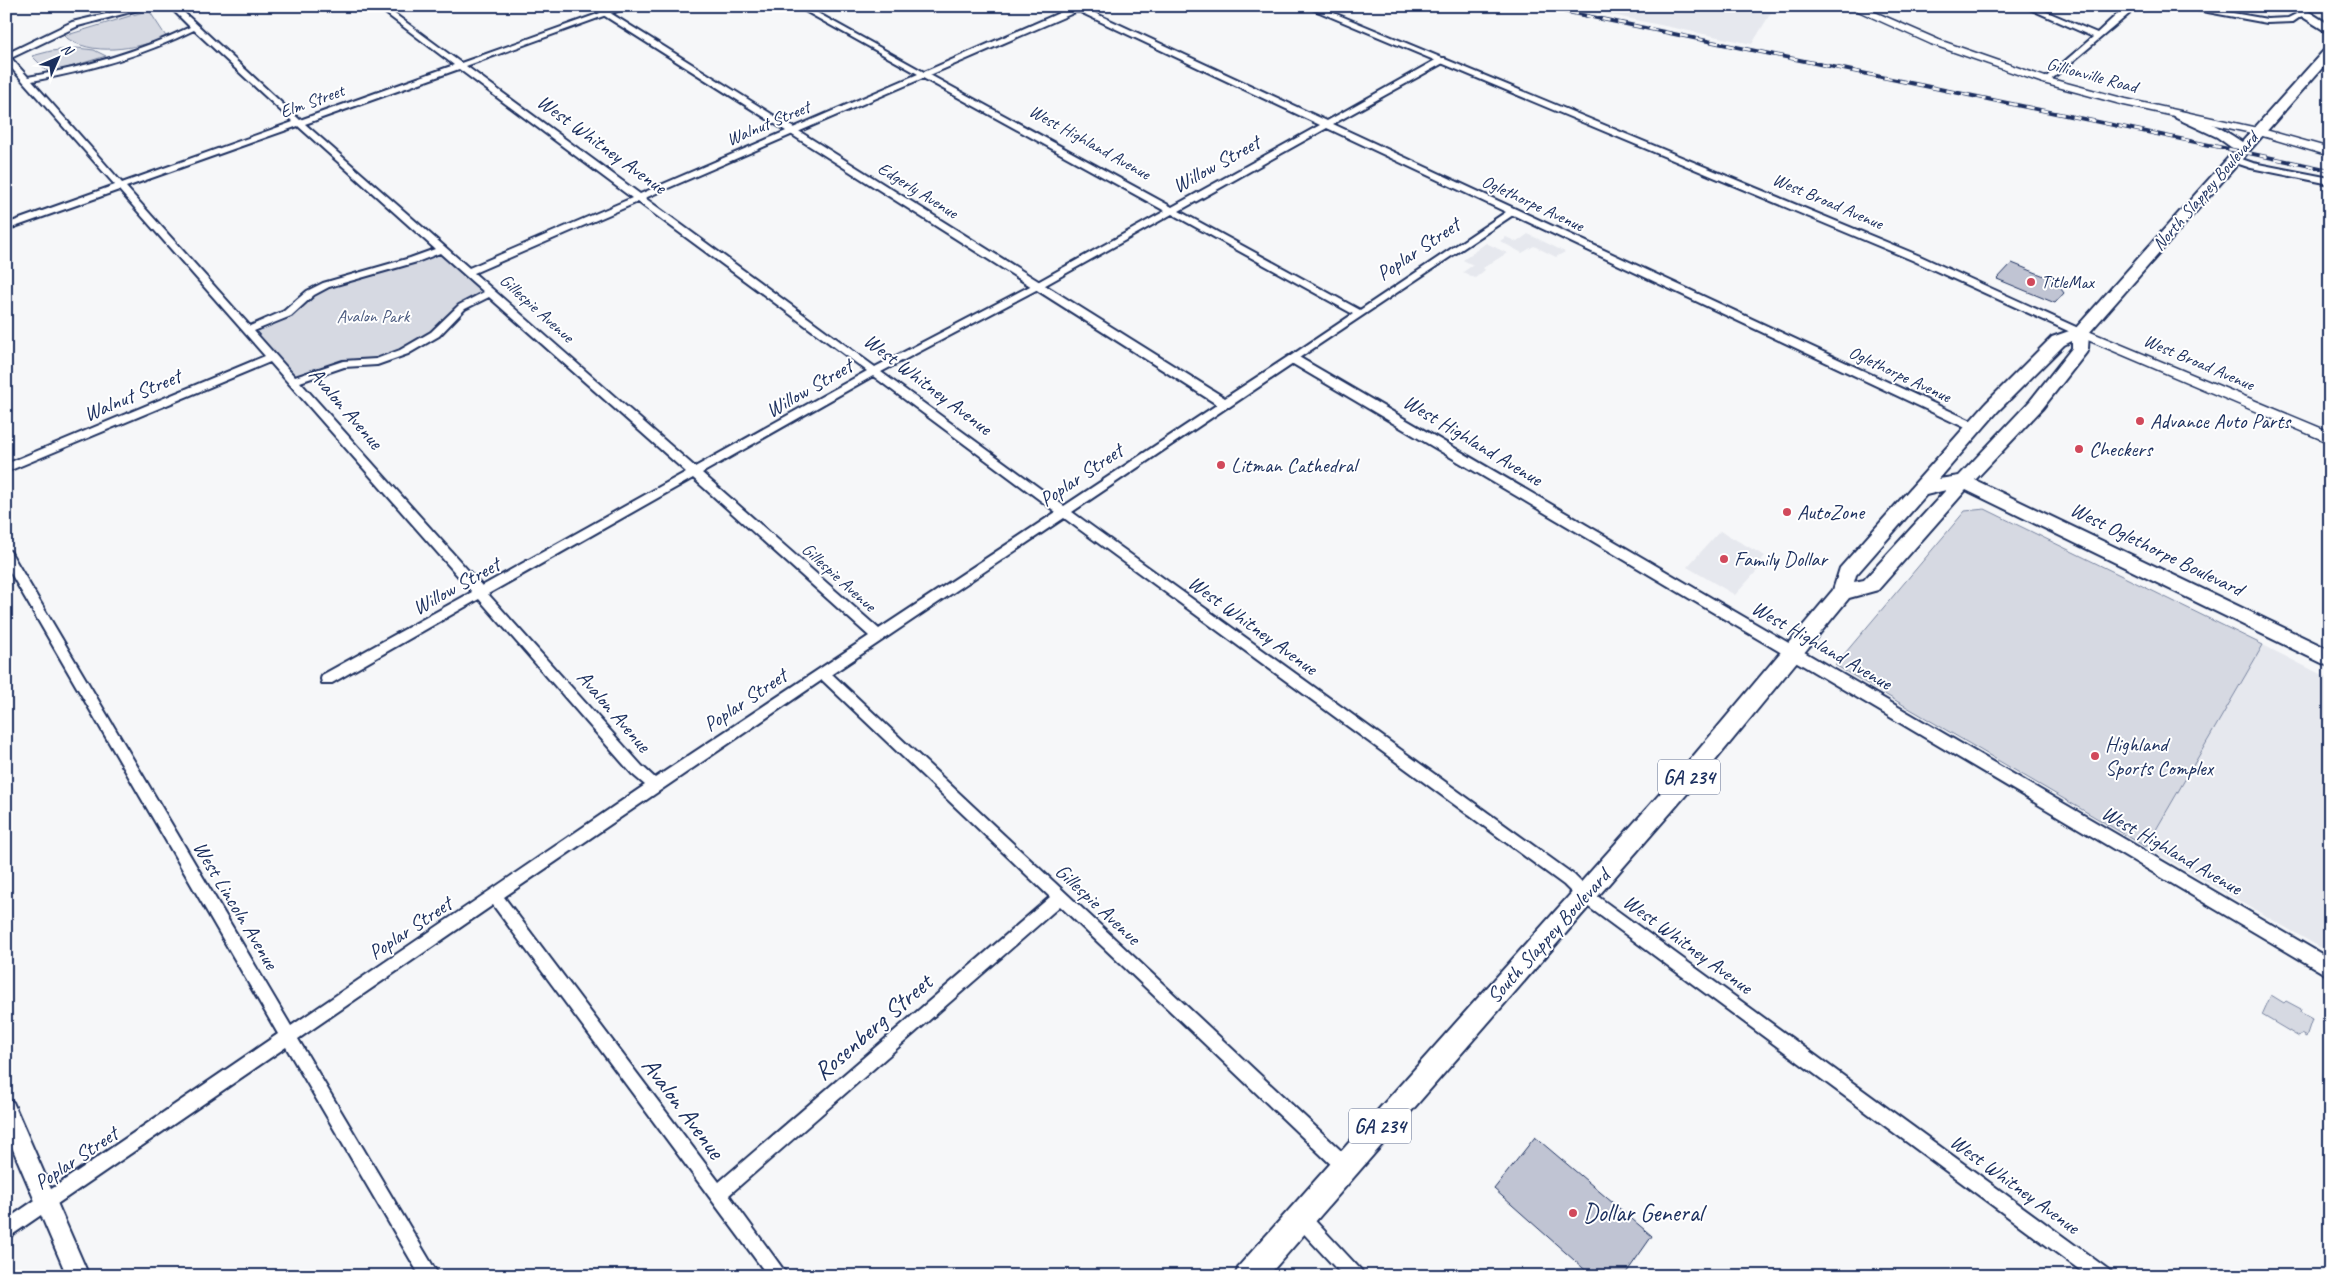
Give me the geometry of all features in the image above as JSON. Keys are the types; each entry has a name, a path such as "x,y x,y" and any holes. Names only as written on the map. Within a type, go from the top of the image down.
{"main road":[{"name":"Gillionville Road","path":"1852,6 1935,42 2047,81 2181,115 2258,131 2330,152"},
{"path":"2291,6 2330,30"},
{"name":"North Slappey Boulevard","path":"1954,450 2058,341 2081,332 2237,154 2328,55"},
{"path":"2181,115 2222,134 2237,154"},
{"name":"North Slappey Boulevard","path":"1964,482 2036,404 2080,348 2081,332"},
{"name":"West Broad Avenue","path":"2081,332 2330,438"},
{"path":"1954,450 1964,482"},
{"name":"South Slappey Boulevard","path":"1249,1276 1698,766 1842,593 1846,573 1954,450"},
{"path":"1919,490 1952,482 1964,482"},
{"path":"1842,593 1871,585 1964,482"},
{"name":"West Oglethorpe Boulevard","path":"1964,482 2330,659"}],"street":[{"path":"6,57 75,24 150,6"},
{"name":"Gillespie Avenue","path":"172,6 299,123 878,636"},
{"name":"West Whitney Avenue","path":"379,6 876,371 1167,588 1569,880 1584,895 2103,1276"},
{"name":"Edgerly Avenue","path":"593,6 1225,404"},
{"name":"Elm Street","path":"6,227 628,6"},
{"name":"West Highland Avenue","path":"800,6 1360,314"},
{"name":"West Broad Avenue","path":"1308,6 1938,267 2081,332"},
{"path":"2026,6 2097,36"},
{"path":"2047,81 2126,12 2130,6"},
{"path":"2178,6 2267,21 2290,20 2302,13"},
{"name":"Walnut Street","path":"468,272 1080,7"},
{"name":"Oglethorpe Avenue","path":"1080,7 1325,125 1974,427"},
{"path":"27,80 126,58 195,27"},
{"name":"Avalon Avenue","path":"6,57 637,770 655,786"},
{"name":"Willow Street","path":"328,679 876,371 1036,286 1442,60"},
{"path":"2237,154 2251,166 2330,181"},
{"name":"Poplar Street","path":"6,1230 47,1204 655,786 1512,212"},
{"path":"248,330 268,323 292,311 308,293 325,285 368,270 413,262 442,249"},
{"path":"293,381 343,364 377,362 404,352 435,334 462,308 492,292"},
{"name":"Walnut Street","path":"6,468 272,358"},
{"name":"West Highland Avenue","path":"1293,359 1791,654 2330,969"},
{"name":"West Lincoln Avenue","path":"6,554 430,1276"},
{"name":"Gillespie Avenue","path":"823,673 1345,1166"},
{"name":"Avalon Avenue","path":"495,896 779,1276"},
{"name":"Rosenberg Street","path":"718,1194 744,1168 1060,897"},
{"path":"6,1109 78,1276"},
{"path":"1300,1217 1355,1276"}],"shaded area":[{"path":"1568,6 1775,6 1752,44"},
{"path":"1528,234 1565,252 1556,257 1534,246 1522,253 1500,241 1506,237 1517,242"},
{"path":"1486,243 1507,253 1483,268 1485,270 1475,278 1463,272 1473,265 1463,260"},
{"path":"1720,531 1765,556 1761,560 1765,562 1735,595 1687,567"},
{"path":"2263,645 2330,679 2330,953 2146,847"}],"green space":[{"path":"143,12 150,12 167,38 128,48 100,49 75,43 64,36"},
{"path":"77,48 94,50 106,56 54,72 48,72 32,56 51,51"},
{"name":"Avalon Park","path":"441,250 490,292 460,307 433,334 389,357 342,363 294,379 250,331 270,323 305,297 351,276"},
{"name":"Highland Sports Complex","path":"1985,509 2263,645 2146,847 1835,665 1965,511"},
{"path":"2271,995 2284,1003 2286,1001 2301,1009 2300,1012 2312,1019 2306,1037 2301,1034 2299,1037 2262,1015"}],"building":[{"name":"TitleMax","path":"2012,263 2064,284 2061,289 2064,293 2055,303 1997,279"},
{"name":"Dollar General","path":"1535,1137 1652,1236 1624,1276 1592,1276 1494,1189"}],"railway":[{"path":"1539,6 2330,170"}],"place":[{"name":"TitleMax","path":"2031,282"},
{"name":"Advance Auto Parts","path":"2140,421"},
{"name":"Checkers","path":"2079,449"},
{"name":"Litman Cathedral","path":"1221,465"},
{"name":"AutoZone","path":"1787,512"},
{"name":"Family Dollar","path":"1724,559"},
{"name":"Highland Sports Complex","path":"2095,756"},
{"name":"Dollar General","path":"1573,1213"}]}
